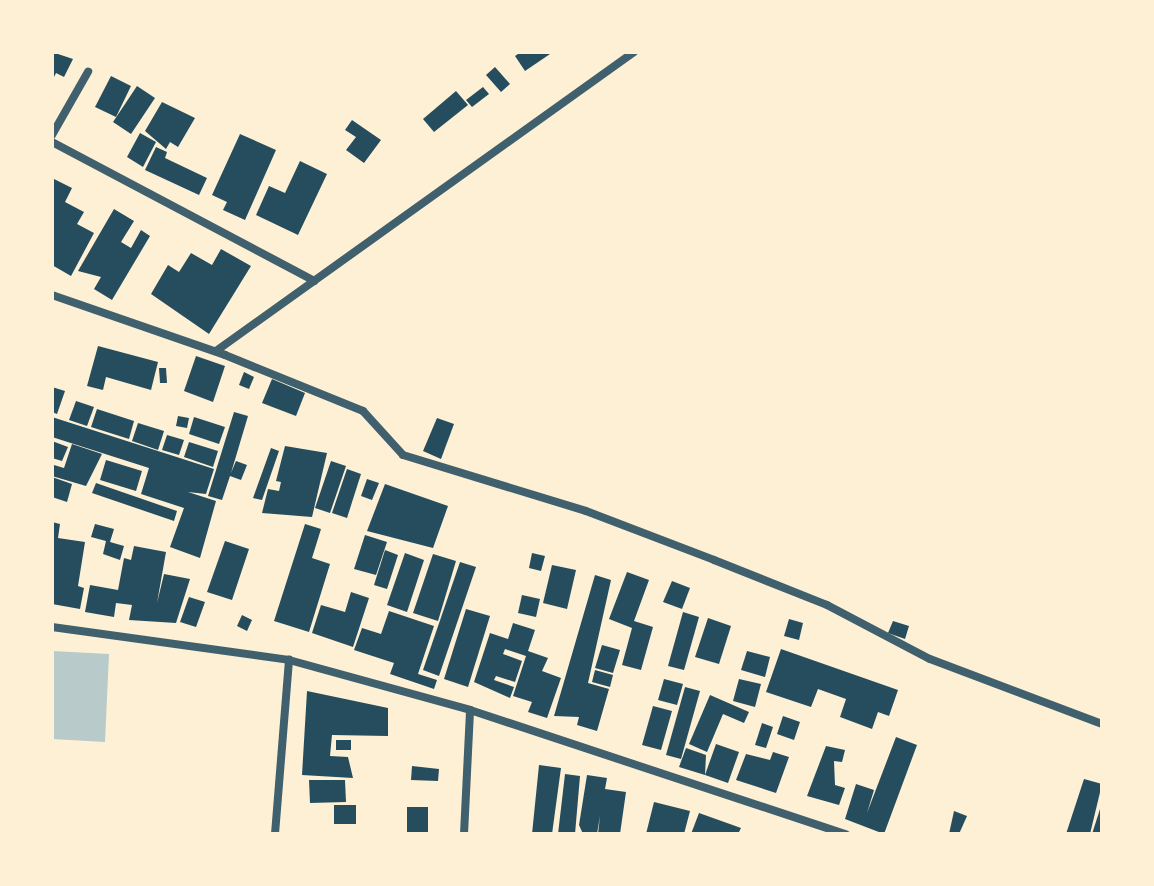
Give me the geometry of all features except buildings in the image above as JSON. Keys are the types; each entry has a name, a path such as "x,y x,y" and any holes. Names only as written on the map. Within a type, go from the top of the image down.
{"street":[{"path":"216,351 634,52"},
{"path":"52,135 88,72"},
{"path":"52,142 314,281"},
{"path":"52,295 216,351 363,411 403,455 586,511 714,560 827,605 930,659 1102,724"},
{"path":"52,627 289,660 470,710 846,834"},
{"path":"275,834 289,660"},
{"path":"464,834 470,710"}],"shaded area":[{"path":"52,651 109,654 105,742 52,739"}]}
